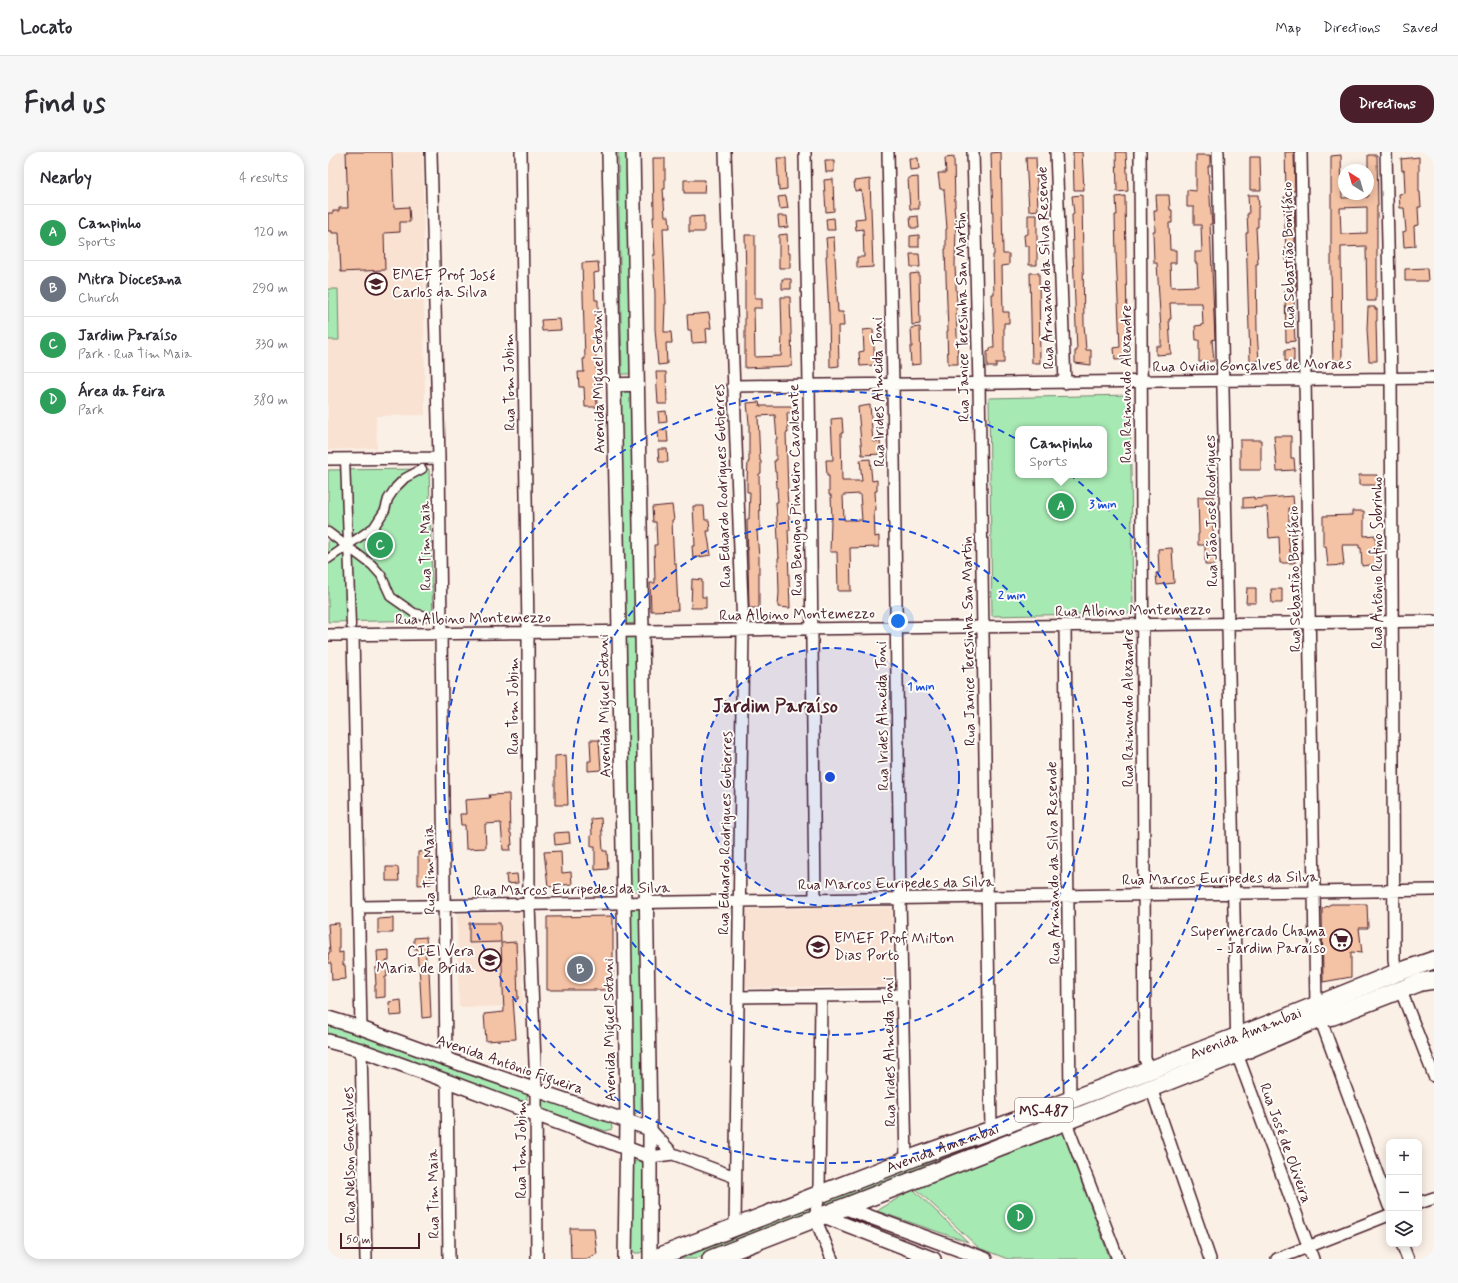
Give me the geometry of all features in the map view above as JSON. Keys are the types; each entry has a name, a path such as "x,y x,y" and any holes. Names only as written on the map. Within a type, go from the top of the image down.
{"main road":[{"name":"Avenida Amambai","path":"711,1259 737,1254 818,1216 848,1209 1065,1120 1237,1054 1318,1011 1396,973 1434,960"},
{"name":"Avenida Amambai","path":"653,1259 906,1160 991,1130 1237,1037 1318,1011 1333,1016 1421,982 1434,980"}],"street":[{"name":"Rua Tim Maia","path":"431,152 439,458 446,1059"},
{"name":"Rua Tom Jobim","path":"521,152 528,632 529,905 536,1090 537,1259"},
{"name":"Avenida Miguel Sotani","path":"609,152 624,903 627,1121 625,1147 627,1219 625,1259"},
{"path":"633,152 650,1129 650,1259"},
{"name":"Rua Eduardo Rodrigues Gutierres","path":"724,152 743,629 735,1227"},
{"name":"Rua Benigno Pinheiro Cavalcante","path":"805,152 815,900"},
{"name":"Rua Irides Almeida Toni","path":"888,152 893,384 900,898 906,1160"},
{"name":"Rua Janice Teresinha San Martin","path":"973,152 979,384 991,1130"},
{"name":"Rua Armando da Silva Resende","path":"1056,152 1065,383"},
{"name":"Rua Raimundo Alexandre","path":"1140,152 1145,1059 1150,1070"},
{"name":"Rua João José Rodrigues","path":"1218,152 1237,1037"},
{"name":"Rua Sebastião Bonifácio","path":"1301,152 1314,892 1318,1011 1386,1198"},
{"name":"Rua Antônio Rufino Sobrinho","path":"1386,152 1390,379 1393,890 1394,960 1396,973"},
{"name":"Rua Ovidio Gonçalves de Moraes","path":"734,386 1434,378"},
{"path":"614,385 637,384"},
{"path":"328,459 439,458"},
{"path":"345,459 352,630 361,1028"},
{"path":"328,559 374,527 386,510 388,498 396,487 405,478 422,469"},
{"path":"328,532 348,546 381,575 391,597 414,613 430,617"},
{"name":"Rua Albino Montemezzo","path":"328,635 352,630 441,633 1434,621"},
{"name":"Rua Armando da Silva Resende","path":"1065,625 1070,1100"},
{"name":"Rua Marcos Euripedes da Silva","path":"359,907 1434,890"},
{"path":"1401,991 1434,1076"},
{"path":"738,997 902,995"},
{"path":"821,996 818,1216 832,1259"},
{"name":"Avenida Antônio Figueira","path":"328,1018 361,1028 446,1059 650,1129 673,1154"},
{"name":"Rua José de Oliveira","path":"1237,1037 1237,1054 1313,1259"},
{"name":"Avenida Antônio Figueira","path":"328,1041 361,1050 650,1156 673,1154 735,1177"},
{"name":"Rua Nelson Gonçalves","path":"361,1050 366,1259"},
{"name":"Rua Tim Maia","path":"447,1081 449,1259"},
{"path":"1151,1088 1210,1259"},
{"path":"1065,1120 1118,1259"},
{"path":"1422,1202 1434,1198"},
{"path":"845,1224 848,1209 984,1259"},
{"path":"818,1216 845,1224 933,1259"},
{"path":"1277,1259 1386,1216"},
{"path":"1403,1247 1408,1259"}],"shaded area":[{"name":"EMEF Prof José Carlos da Silva","path":"328,152 423,152 425,415 376,416 377,448 328,450"},
{"name":"EMEF Prof Milton Dias Porto","path":"892,907 893,986 744,988 743,909"},
{"name":"CIEI Vera Maria de Brida","path":"521,912 523,1006 459,1007 457,914"}],"green space":[{"path":"618,152 632,152 634,374 622,374"},
{"path":"328,289 338,289 339,340 328,340"},
{"path":"623,392 633,392 636,623 626,624 624,620 621,395"},
{"path":"1130,395 1133,613 992,616 989,398"},
{"path":"429,469 433,620 328,622 328,470"},
{"path":"628,637 634,637 637,639 642,889 638,891 631,891 628,888 625,640"},
{"path":"637,907 642,912 641,1110 635,1114 633,1113 630,909"},
{"path":"1434,966 1434,974 695,1259 663,1259"},
{"path":"328,1023 525,1091 527,1094 527,1100 521,1101 328,1035"},
{"path":"547,1098 609,1120 612,1129 606,1131 544,1110 542,1107 542,1102"},
{"path":"1061,1127 1110,1259 1008,1259 979,1248 913,1186"},
{"path":"641,1161 644,1163 644,1250 640,1253 635,1253 631,1248 632,1163"},
{"path":"913,1189 968,1242 877,1211"}],"building":[{"path":"346,152 392,152 394,208 409,207 410,222 400,222 400,232 384,233 385,270 341,272 339,233 332,233 332,231 328,231 328,213 339,211 339,208 348,208"},
{"path":"1001,152 1003,254 1009,254 1009,265 1002,266 1003,312 1009,312 1009,323 1004,323 1004,363 996,363 996,367 987,367 987,352 990,351 990,348 994,348 992,294 994,294 994,255 991,153"},
{"path":"1073,152 1082,152 1084,190 1074,190"},
{"path":"1116,152 1126,152 1128,191 1117,192"},
{"path":"1285,152 1294,152 1295,191 1286,191"},
{"path":"1196,155 1210,155 1210,166 1208,166 1212,224 1210,224 1215,339 1212,340 1214,361 1199,362 1199,340 1196,340 1195,326 1203,325 1202,303 1170,303 1171,319 1169,319 1171,354 1156,355 1156,346 1161,346 1161,330 1157,263 1154,263 1153,231 1155,231 1154,211 1157,211 1156,195 1169,195 1170,210 1172,210 1172,223 1169,223 1170,250 1176,250 1176,263 1170,263 1171,287 1198,286 1195,252 1202,252 1201,225 1194,225 1194,207 1187,207 1187,190 1196,191"},
{"path":"1341,155 1341,164 1338,164 1338,200 1374,200 1374,164 1368,164 1368,155 1377,155 1378,206 1376,301 1367,301 1366,246 1341,247 1342,361 1333,361 1331,156","holes":["1367,207 1367,233 1341,234 1340,208"]},
{"path":"954,157 958,364 948,364 945,249 947,229 944,189 940,189 938,173 946,173 945,158"},
{"path":"1026,157 1036,157 1038,210 1029,211"},
{"path":"1250,157 1260,157 1261,190 1250,190"},
{"path":"1419,157 1419,192 1421,207 1418,207 1419,225 1414,226 1415,246 1404,247 1403,232 1406,231 1404,208 1400,208 1399,194 1405,193 1404,170 1402,171 1401,159"},
{"path":"653,158 665,158 665,189 663,189 665,216 669,216 670,228 663,228 666,304 664,332 671,332 672,343 666,343 667,364 658,365 655,329 653,255 655,255 653,217"},
{"path":"777,158 786,158 787,189 779,190"},
{"path":"909,158 918,158 919,169 910,170"},
{"path":"825,160 834,160 834,172 826,172"},
{"path":"918,177 919,209 910,209 908,178"},
{"path":"833,179 834,211 826,212 824,180"},
{"path":"870,179 873,267 857,268 857,257 864,257 863,229 856,230 855,219 865,218 861,190 855,191 854,181"},
{"path":"684,180 705,180 704,193 684,193"},
{"path":"1082,195 1084,324 1086,350 1091,350 1091,365 1075,363 1075,351 1077,351 1072,215 1074,214 1072,196"},
{"path":"1248,195 1258,195 1259,207 1258,227 1256,227 1258,264 1256,264 1259,361 1250,361 1246,233 1248,233 1247,214 1249,214"},
{"path":"786,196 788,208 780,209 778,197"},
{"path":"1125,196 1127,325 1131,359 1115,360 1114,348 1120,347 1116,254 1116,197"},
{"path":"1294,196 1296,286 1287,286 1284,197"},
{"path":"1028,215 1037,215 1037,265 1029,265 1029,246 1025,246 1024,235 1028,234"},
{"path":"704,216 704,232 689,232 689,217"},
{"path":"778,216 787,216 788,227 779,228"},
{"path":"918,216 919,228 911,228 910,217"},
{"path":"834,218 835,230 827,230 826,219"},
{"path":"787,234 788,253 790,253 790,268 779,268 779,235"},
{"path":"745,235 755,235 755,298 762,298 762,308 754,308 755,357 781,356 781,297 790,297 792,366 745,368"},
{"path":"919,235 919,247 910,247 910,236"},
{"path":"834,237 838,312 843,312 844,326 838,326 839,366 830,367 826,238"},
{"path":"910,254 919,254 920,267 911,267"},
{"path":"598,262 599,272 594,273 595,300 598,300 598,312 595,313 597,407 585,407 584,387 579,387 578,372 584,372 583,359 585,359 582,263"},
{"path":"1427,268 1428,281 1405,281 1405,269"},
{"path":"919,273 920,324 912,325 910,274"},
{"path":"1030,273 1039,273 1040,363 1032,363"},
{"path":"782,279 791,279 791,289 782,289"},
{"path":"1285,291 1294,291 1295,341 1286,342"},
{"path":"1368,307 1375,307 1375,309 1377,309 1377,361 1369,361 1367,329"},
{"path":"709,313 711,328 706,329 707,342 692,343 691,330 688,330 687,315"},
{"path":"560,319 561,330 542,331 541,320"},
{"path":"920,327 921,364 911,365 911,328"},
{"path":"873,329 875,365 860,366 859,352 864,351 863,330"},
{"path":"1294,349 1294,361 1285,361 1285,350"},
{"path":"656,372 666,372 667,404 658,404"},
{"path":"759,402 760,406 797,406 797,412 787,413 788,433 786,433 787,492 790,530 788,530 788,550 790,608 778,607 779,558 776,502 778,502 774,461 776,461 777,439 775,415 758,416 761,461 761,473 759,474 760,530 757,531 759,558 759,608 749,608 747,519 749,519 750,492 747,492 749,423 747,403"},
{"path":"870,405 873,442 880,441 881,454 862,455 858,407"},
{"path":"666,411 667,422 659,423 658,412"},
{"path":"842,418 842,481 862,481 860,460 870,459 872,481 877,480 877,491 875,491 876,510 874,510 875,537 879,536 879,547 850,548 851,591 838,591 837,552 830,552 832,520 831,495 829,495 829,476 827,476 826,460 833,460 831,419","holes":["860,494 862,520 844,520 843,495"]},
{"path":"667,430 668,442 659,442 658,431"},
{"path":"1274,436 1291,436 1291,458 1294,458 1295,470 1277,471"},
{"path":"1240,440 1261,440 1261,470 1240,470"},
{"path":"658,449 667,449 668,462 659,462"},
{"path":"1359,475 1377,475 1377,485 1359,485"},
{"path":"1213,496 1216,526 1213,526 1215,565 1205,565 1205,545 1198,545 1198,497"},
{"path":"1293,496 1294,508 1289,508 1289,524 1287,524 1290,552 1295,551 1295,563 1280,563 1279,537 1269,538 1267,507 1243,508 1243,498 1254,497 1254,499"},
{"path":"672,505 674,520 672,520 674,563 676,563 678,610 651,611 650,583 655,583 654,545 657,545 656,522 653,522 652,507"},
{"path":"693,506 704,506 705,520 709,520 710,531 707,531 711,555 693,558 692,546 695,546"},
{"path":"1352,511 1364,511 1364,536 1375,535 1378,564 1362,566 1361,548 1359,548 1359,545 1342,545 1344,565 1328,566 1326,546 1323,546 1323,516 1352,515"},
{"path":"1172,548 1174,583 1157,585 1156,573 1159,573 1158,549"},
{"path":"692,579 702,580 702,597 706,597 706,608 691,608"},
{"path":"1247,588 1256,588 1256,603 1246,603"},
{"path":"1271,589 1282,589 1282,603 1272,603"},
{"path":"590,740 599,740 601,770 588,771 588,761 591,761"},
{"path":"566,755 568,805 555,805 555,756"},
{"path":"509,794 511,850 503,850 501,823 485,824 486,848 466,849 465,825 461,825 460,814 466,814 465,800 490,798 489,795"},
{"path":"601,818 603,851 607,851 608,869 595,870 595,846 591,846 591,819"},
{"path":"569,832 570,843 555,845 554,833"},
{"path":"430,851 431,884 418,885 418,852"},
{"path":"561,851 562,873 571,872 572,884 548,887 544,852"},
{"path":"386,867 398,867 399,881 386,881"},
{"path":"517,874 518,883 507,884 506,875"},
{"name":"Supermercado Chama - Jardim Paraíso","path":"1331,904 1367,904 1368,928 1359,928 1362,953 1351,952 1351,977 1323,982 1322,909"},
{"path":"613,916 613,990 547,990 547,917"},
{"path":"393,918 393,933 378,933 378,919"},
{"path":"339,923 339,953 343,952 343,965 345,965 346,979 332,980 331,963 328,963 328,953 330,953 328,924"},
{"path":"469,923 500,923 501,942 469,943"},
{"path":"426,937 427,948 425,948 427,970 429,970 431,1017 422,1018 419,964 417,948 414,949 414,938"},
{"path":"516,942 518,999 513,999 516,1039 486,1041 484,1014 504,1012 501,943"},
{"path":"389,950 389,961 386,961 387,977 385,977 385,997 375,998 375,968 378,968 377,951"},
{"path":"401,1000 402,1015 390,1016 389,1002"},
{"path":"570,1228 594,1228 597,1254 586,1259 571,1259"}],"place":[{"name":"EMEF Prof José Carlos da Silva","path":"376,284"},
{"name":"Campinho","path":"1061,506"},
{"name":"Jardim Paraíso","path":"380,545"},
{"name":"Supermercado Chama - Jardim Paraíso","path":"1341,940"},
{"name":"EMEF Prof Milton Dias Porto","path":"818,947"},
{"name":"CIEI Vera Maria de Brida","path":"490,960"},
{"name":"Mitra Diocesana","path":"580,969"},
{"name":"Área da Feira","path":"1020,1217"}],"district":[{"name":"Jardim Paraíso","path":"775,705"}]}
